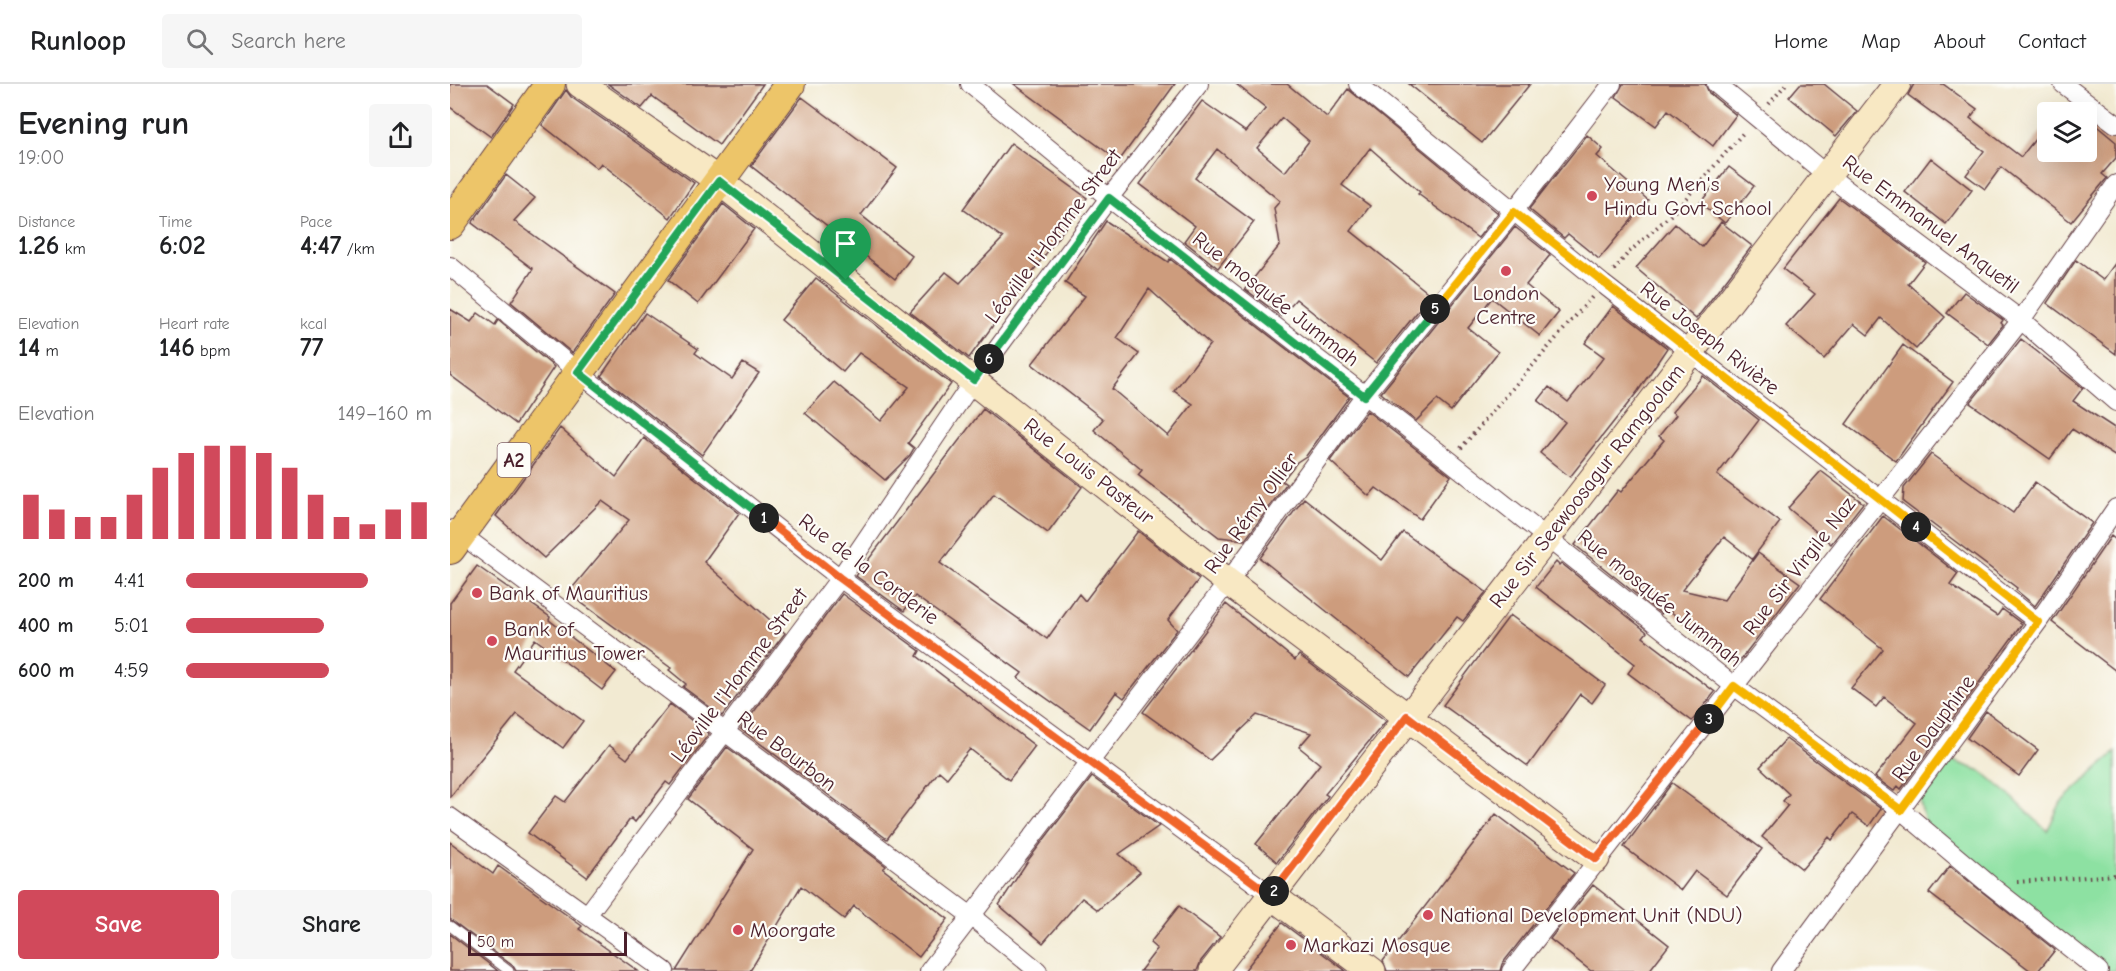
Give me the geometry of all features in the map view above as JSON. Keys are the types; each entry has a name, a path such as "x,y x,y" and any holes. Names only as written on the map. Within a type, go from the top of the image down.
{"main road":[{"path":"450,224 550,84"},
{"name":"Rue Louis Pasteur","path":"580,84 719,181 1228,582 1596,859"},
{"name":"A2","path":"453,536 578,372 790,84"},
{"name":"Rue Sir Seewoosagur Ramgoolam","path":"1214,971 1407,716 1548,538 1897,84"},
{"path":"1271,895 1372,971"}],"street":[{"name":"Rue mosquée Jummah","path":"970,84 1109,198 1548,538 1734,686 1901,810 1990,885 2099,971"},
{"name":"Léoville l'Homme Street","path":"588,914 840,578 974,380 1109,198 1199,84"},
{"name":"Rue Joseph Rivière","path":"1359,84 1514,212 2038,622"},
{"name":"Rue Rémy Ollier","path":"929,971 1228,582 1364,396 1514,212 1612,84"},
{"name":"Rue Emmanuel Anquetil","path":"1716,84 1827,174 2021,320 2116,402"},
{"path":"2063,84 2116,124"},
{"name":"Rue Sir Virgile Naz","path":"1511,971 1596,859 2021,320 2116,184"},
{"name":"Rue de la Corderie","path":"450,266 578,372 840,578 1271,895"},
{"name":"Rue Dauphine","path":"1781,971 2038,622 2116,508"},
{"name":"Rue Bourbon","path":"453,536 725,732 971,916 1038,971"},
{"path":"450,817 665,971"}],"lane":[{"path":"450,926 509,971"}],"path":[{"path":"1990,885 2116,875"}],"green space":[{"path":"2116,752 2116,971 2108,971 1927,826 1920,805 1920,797 1924,782 1939,756 1981,771 2047,831 2061,802"}],"building":[{"path":"450,84 487,84 514,104 491,137 450,107"},
{"path":"608,84 763,84 719,145 652,96 642,108"},
{"path":"1014,84 1175,84 1119,161"},
{"path":"1236,84 1287,84 1327,117 1348,89 1498,213 1478,238 1418,194 1420,192 1370,148 1342,185 1370,206 1351,231 1431,295 1376,363 1296,299 1281,316 1245,289 1280,245 1274,208 1280,201 1217,149 1195,178 1254,222 1218,268 1184,241 1195,226 1140,184 1202,101 1246,132 1266,108","holes":["1282,118 1309,141 1285,172 1257,148"]},
{"path":"1409,84 1530,84 1482,143"},
{"path":"1623,84 1705,84 1709,93 1736,115 1713,146 1668,110 1656,126 1616,97"},
{"path":"1800,84 1824,84 1857,111 1836,136 1789,97"},
{"path":"1914,84 1943,84 1977,109 1970,118 2021,157 2037,137 2037,162 2097,162 2097,126 2116,142 2116,158 2102,174 2107,178 2071,222 2001,167 1985,189 1966,175 1984,151 1908,95"},
{"path":"566,90 571,97 694,183 670,218 601,163 597,168 542,125"},
{"path":"802,97 897,168 861,215 912,256 895,279 751,166"},
{"name":"Young Men's Hindu Govt School","path":"1587,135 1603,149 1597,156 1648,200 1599,259 1568,234 1564,238 1529,209"},
{"path":"1011,143 1087,198 969,358 910,312 946,272 960,283 1003,238 963,209"},
{"path":"1931,158 1972,190 1946,224 1905,192"},
{"path":"1729,167 1754,186 1725,223 1700,203"},
{"path":"506,175 535,198 514,221 615,294 572,353 511,302 533,269 472,223"},
{"path":"1839,198 1925,262 1908,284 1945,317 1916,349 1881,318 1868,335 1854,324 1824,359 1786,326 1815,294 1783,269"},
{"path":"723,204 754,229 698,304 668,280"},
{"path":"1106,221 1168,262 1170,259 1349,397 1306,456 1297,462 1282,481 1286,484 1245,540 1219,537 1138,475 1142,470 1094,430 1103,419 1032,364 1085,296 1065,283","holes":["1149,289 1210,344 1174,391 1193,404 1168,436 1112,389 1139,354 1117,338"]},
{"path":"1721,222 1752,246 1696,319 1636,268 1675,224 1702,247"},
{"path":"1515,227 1550,255 1526,285 1559,312 1540,336 1492,298 1468,328 1498,352 1451,411 1437,400 1416,421 1381,393"},
{"path":"2076,260 2103,280 2116,262 2116,354 2047,303"},
{"path":"816,278 951,384 908,443 914,448 910,455 885,480 805,413 834,382 881,421 909,387 859,353 843,372 781,320"},
{"path":"1964,292 2003,320 2001,323 2003,325 1988,344 1947,313"},
{"path":"1613,306 1667,348 1638,391 1570,477 1540,453 1565,422 1538,401 1549,387 1568,402 1604,357 1585,343"},
{"path":"450,309 471,322 478,313 495,325 498,320 554,367 516,424 450,375"},
{"path":"645,313 698,349 695,353 732,379 743,363 759,373 702,455 601,376"},
{"path":"2021,339 2083,388 2073,401 2116,429 2116,457 2072,429 2050,459 1970,403"},
{"path":"1903,345 1953,382 1896,461 1846,424"},
{"path":"1703,376 1759,420 1717,475 1780,522 1752,559 1724,537 1682,590 1724,600 1758,553 1800,583 1737,664 1666,608 1661,614 1575,545 1618,490 1621,492 1664,440 1659,436 1676,415 1672,412"},
{"path":"983,409 1082,487 1048,533 994,494 940,563 1047,639 1079,594 1085,601 1138,531 1199,579 1168,620 1177,630 1124,698 1116,692 1090,729 1018,678 1022,673 915,596 904,611 856,576"},
{"path":"1367,411 1451,476 1420,519 1376,488 1369,496 1330,461"},
{"path":"560,428 616,477 644,438 739,513 704,562 785,633 722,716 683,687 686,684 669,670 671,668 568,593 629,520 602,501 544,558 496,516"},
{"path":"1931,454 2013,513 2035,482 2092,523 2035,606 2016,590 2017,588 1903,502 1904,488"},
{"path":"1821,471 1863,503 1831,544 1788,508"},
{"path":"1304,498 1382,560 1403,532 1486,592 1463,621 1457,617 1409,677 1260,558"},
{"path":"1883,516 1958,574 1950,585 1997,616 2002,609 2022,624 1901,789 1898,786 1894,791 1875,777 1917,723 1884,697 1876,707 1851,688 1883,649 1820,599"},
{"path":"2111,536 2116,540 2116,671 2052,622"},
{"path":"1556,562 1559,565 1561,563 1647,632 1643,637 1715,692 1692,721 1628,673 1635,664 1536,587"},
{"path":"477,566 550,617 549,620 616,672 602,690 535,639 513,670 583,721 563,748 517,714 450,797 450,603"},
{"path":"842,594 920,651 917,656 1035,746 1009,780 970,749 947,778 939,771 887,839 741,729"},
{"path":"1226,604 1295,660 1299,655 1386,721 1325,794 1328,796 1277,862 1256,844 1320,764 1299,747 1311,733 1257,715 1210,760 1143,712"},
{"path":"1510,615 1605,685 1592,703 1580,694 1528,766 1443,705"},
{"path":"670,704 709,734 670,785 666,782 635,822 631,818 587,877 528,833 556,796 565,802 609,745 627,759"},
{"path":"1986,711 2038,750 2019,776 1967,738"},
{"path":"1786,739 1881,809 1869,826 1852,814 1832,840 1829,837 1802,869 1762,837 1788,805 1783,801 1789,794 1760,767"},
{"path":"727,747 886,866 883,869 948,919 919,957 854,906 844,919 801,886 750,971 676,971 753,849 688,799"},
{"path":"1092,777 1159,826 1119,854 1140,872 1098,910 1082,898 1043,943 999,905 1029,859"},
{"path":"1672,783 1762,849 1727,895 1695,871 1681,890 1624,847"},
{"path":"1496,814 1574,873 1502,964 1500,971 1387,971 1383,961"},
{"path":"450,842 493,874 498,866 582,926 579,929 638,971 516,971 513,966 450,919"},
{"path":"1950,866 2055,950 2038,971 2031,971 1929,893"},
{"path":"1593,885 1669,945 1649,971 1591,971 1550,939"},
{"path":"1179,906 1220,937 1201,961 1197,971 1140,971 1157,949 1150,943"},
{"name":"Markazi Mosque","path":"1282,923 1346,971 1244,971"},
{"path":"450,934 498,971 450,971"}],"place":[{"name":"Young Men's Hindu Govt School","path":"1592,196"},
{"name":"London Centre","path":"1506,271"},
{"name":"Bank of Mauritius","path":"477,593"},
{"name":"Bank of Mauritius Tower","path":"492,641"},
{"name":"National Development Unit (NDU)","path":"1428,915"},
{"name":"Moorgate","path":"738,930"},
{"name":"Markazi Mosque","path":"1291,945"}],"route":[{"path":"719,181 846,280 974,380 1109,198 1364,396 1514,212 1603,284 2038,622 1901,810 1734,686 1596,859 1407,716 1271,895 840,578 578,372 719,181"}]}
